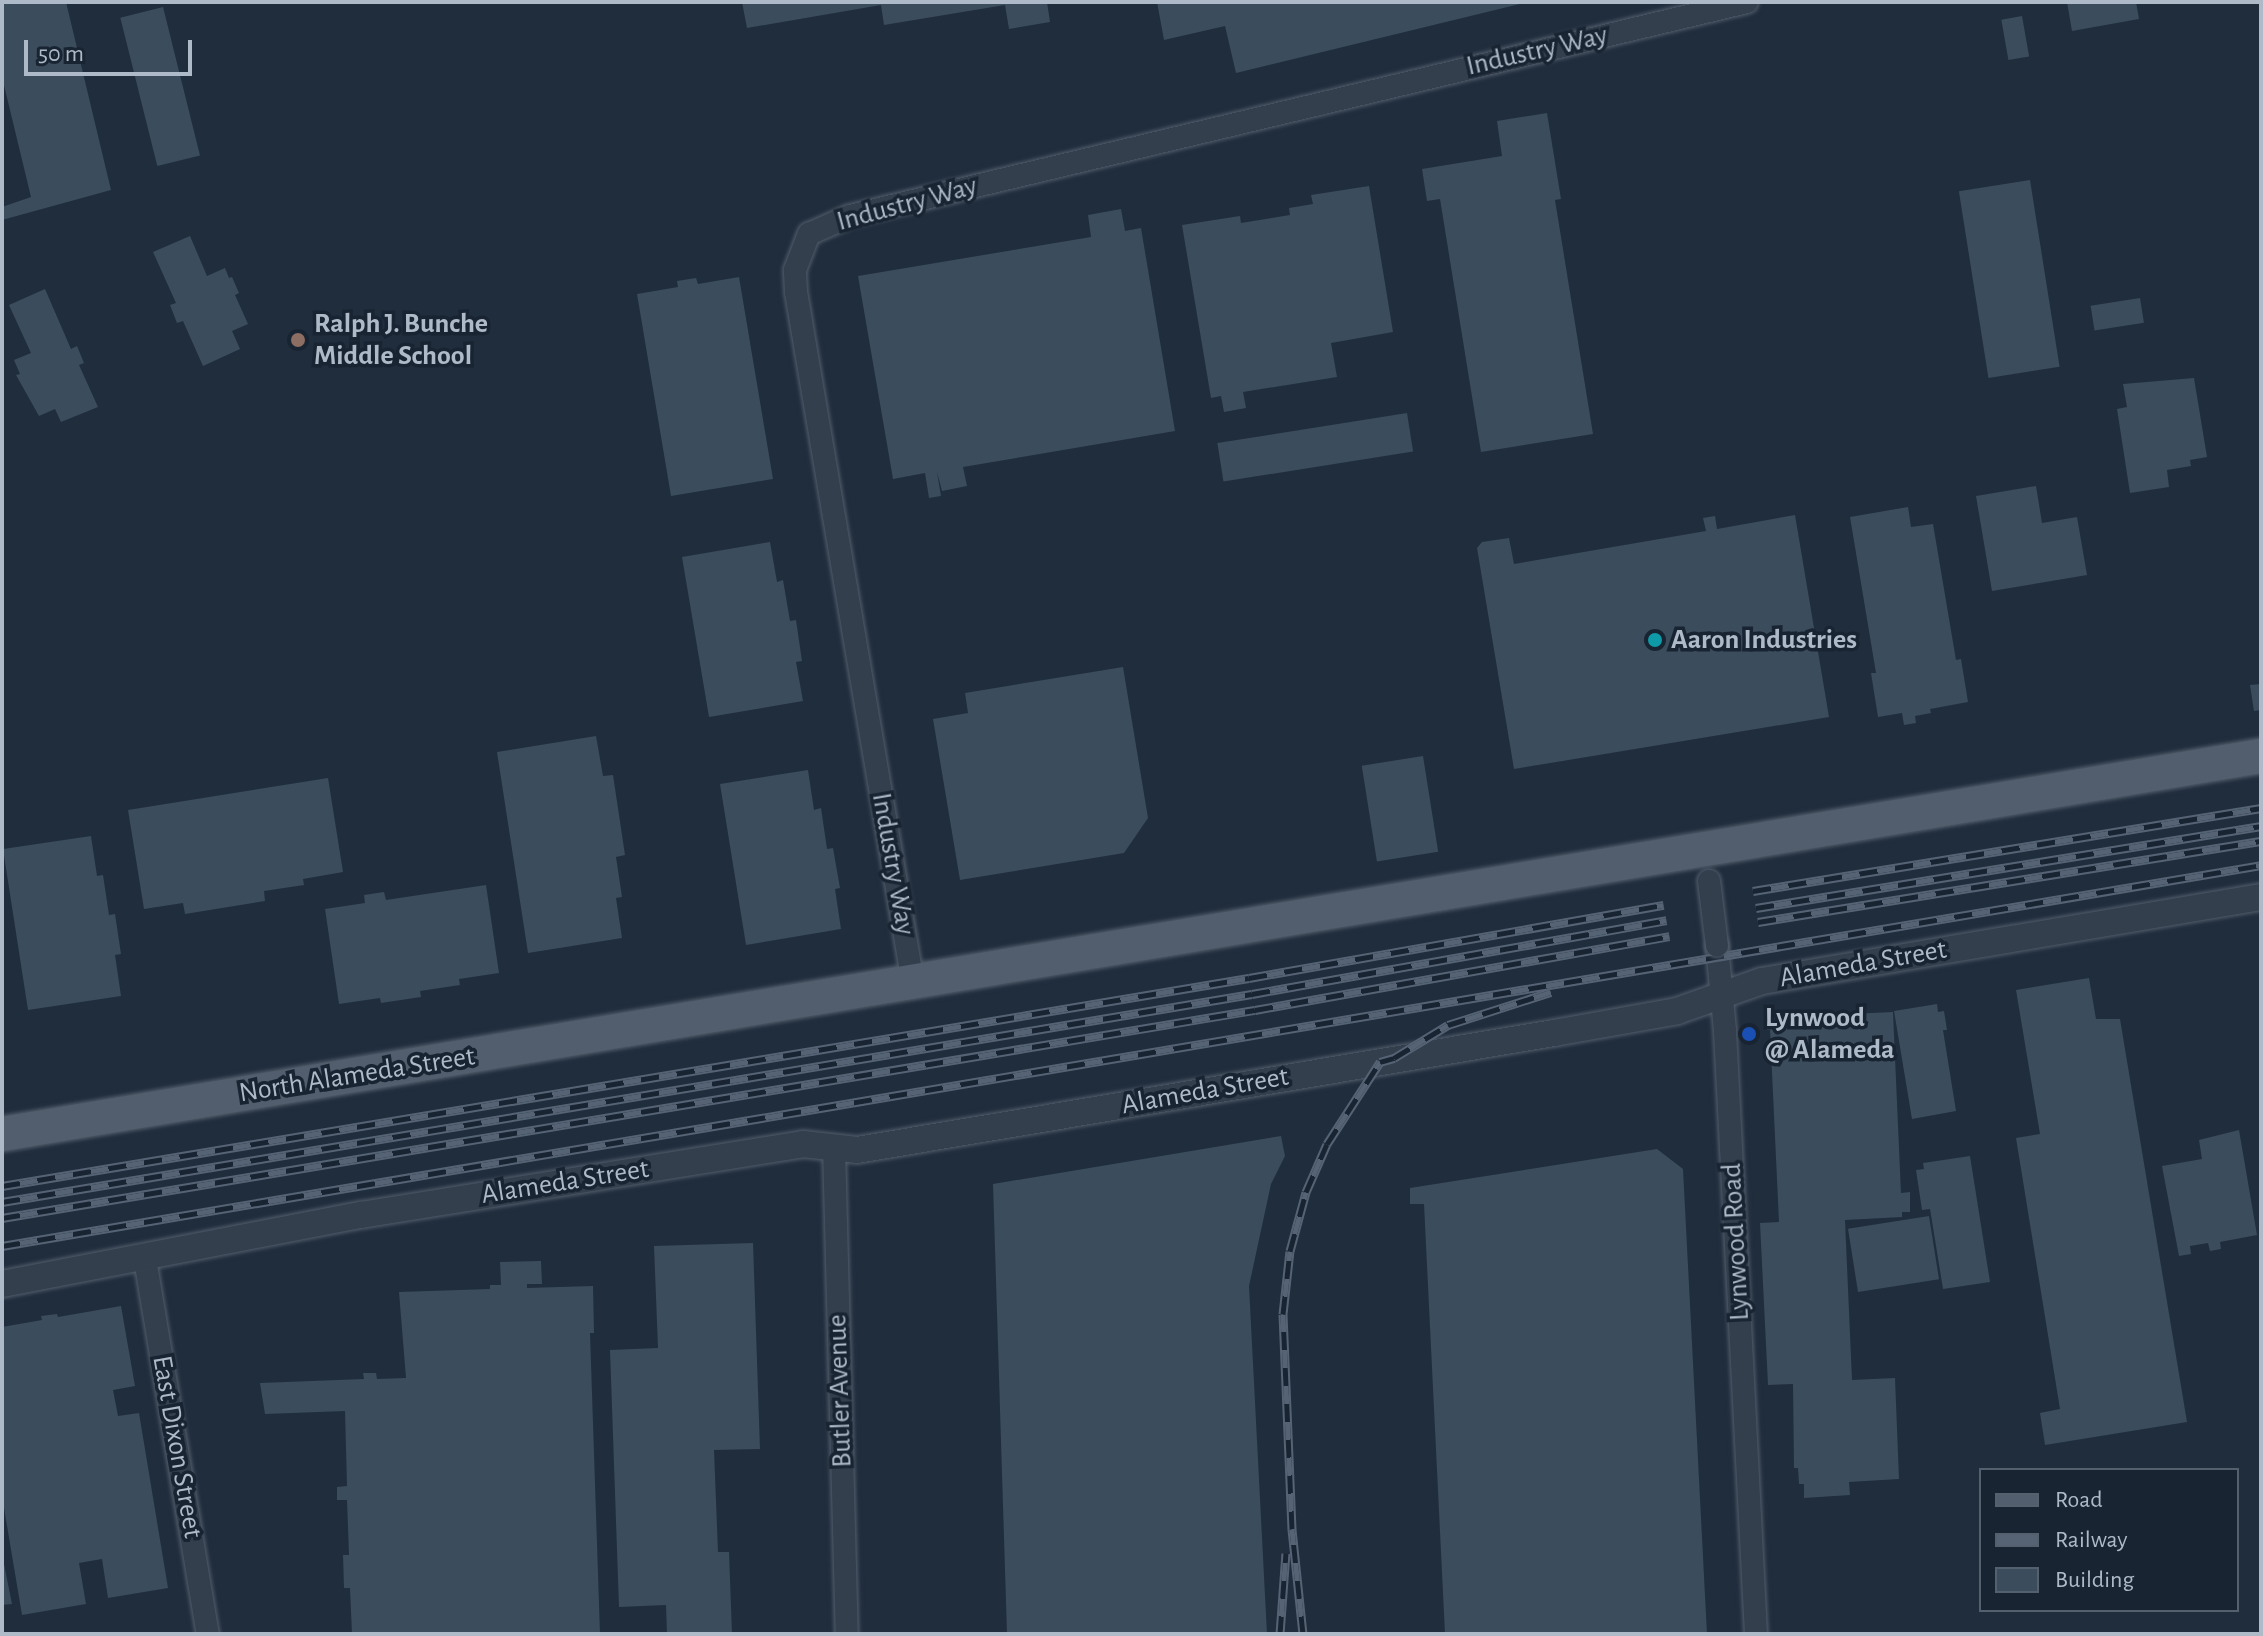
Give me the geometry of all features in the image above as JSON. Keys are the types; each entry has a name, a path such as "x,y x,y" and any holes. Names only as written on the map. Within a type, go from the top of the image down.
{"main road":[{"path":"913,983 1706,866 2261,756"},
{"name":"North Alameda Street","path":"2,1134 913,983"}],"street":[{"name":"Industry Way","path":"913,983 796,292 795,270 809,234 850,216 1747,2"},
{"name":"Lynwood Road","path":"1706,866 1722,994 1756,1634"},
{"name":"Alameda Street","path":"145,1259 361,1215 803,1144 857,1150 1570,1030 1677,1011 1769,980 2261,897"},
{"name":"Butler Avenue","path":"834,1147 847,1634"},
{"path":"2,1284 145,1259"},
{"name":"East Dixon Street","path":"145,1259 208,1634"}],"building":[{"path":"2,2 66,2 111,190 2,220 2,207 31,197 2,77"},
{"path":"742,2 1047,2 1050,22 1009,29 1005,5 884,25 881,5 747,28"},
{"path":"1157,2 1524,3 1236,73 1225,26 1164,40"},
{"path":"2067,2 2136,2 2139,19 2072,31"},
{"path":"163,7 200,155 157,166 120,18"},
{"path":"2022,16 2029,56 2008,60 2001,20"},
{"path":"1547,113 1561,199 1555,200 1593,434 1481,452 1440,199 1427,201 1422,169 1502,156 1497,121"},
{"path":"2030,180 2060,367 1988,378 1959,191"},
{"path":"1369,186 1393,332 1331,343 1337,377 1243,392 1246,408 1224,412 1221,396 1211,398 1182,225 1240,216 1241,223 1290,215 1289,208 1313,204 1311,195"},
{"path":"1121,209 1125,231 1141,228 1175,431 963,467 967,486 942,491 937,472 941,496 929,498 925,473 893,479 858,276 1091,237 1088,215"},
{"path":"190,236 207,276 225,268 229,278 232,277 239,293 235,295 248,324 232,331 240,349 203,366 183,321 177,323 170,305 176,303 153,252"},
{"path":"739,277 773,479 671,496 637,294 678,287 677,281 696,278 698,284"},
{"path":"45,289 71,349 77,346 84,363 79,365 98,407 61,422 55,409 39,416 16,375 20,374 14,360 31,353 9,305"},
{"path":"2140,298 2144,323 2095,331 2091,306"},
{"path":"2194,378 2207,457 2190,460 2191,466 2167,470 2169,487 2130,493 2117,409 2127,407 2123,384"},
{"path":"1407,413 1413,452 1223,482 1217,443"},
{"path":"2036,486 2042,523 2077,517 2087,575 1992,591 1976,496"},
{"path":"1908,507 1911,527 1933,524 1956,660 1961,659 1968,702 1930,709 1931,713 1915,716 1916,723 1904,725 1902,713 1878,717 1871,673 1876,673 1850,517"},
{"name":"Aaron Industries","path":"1795,515 1829,717 1514,769 1477,548 1482,542 1509,538 1514,564 1706,531 1703,518 1715,516 1717,529"},
{"path":"770,542 777,582 783,580 790,621 796,620 802,661 796,662 803,701 709,717 682,557"},
{"path":"1123,667 1148,818 1124,853 960,880 933,719 968,713 965,693"},
{"path":"2261,684 2261,710 2254,711 2250,685"},
{"path":"596,736 603,776 613,775 625,855 616,857 622,897 616,898 622,938 528,953 497,752"},
{"path":"1423,756 1438,852 1377,862 1362,766"},
{"path":"808,770 814,810 821,808 827,849 833,848 840,888 835,889 841,929 746,945 720,784"},
{"path":"328,778 343,872 303,879 304,885 264,891 265,901 185,914 183,903 144,909 128,810"},
{"path":"91,836 97,876 103,875 109,915 115,914 121,954 115,955 121,996 28,1010 3,849"},
{"path":"486,885 499,973 459,979 460,985 420,991 421,997 381,1003 380,998 339,1004 325,909 365,903 364,895 384,892 386,900"},
{"path":"2089,978 2096,1019 2120,1019 2187,1422 2045,1445 2040,1413 2060,1409 2016,1138 2040,1134 2016,990"},
{"path":"1937,1004 1938,1012 1944,1011 1947,1030 1943,1030 1956,1111 1912,1119 1894,1011"},
{"path":"1893,1012 1901,1193 1910,1192 1910,1212 1902,1212 1902,1217 1845,1220 1852,1380 1895,1378 1899,1479 1849,1482 1850,1495 1804,1498 1804,1484 1799,1484 1798,1468 1794,1468 1793,1384 1768,1385 1760,1223 1779,1222 1770,1030 1767,1030 1766,1018"},
{"path":"2239,1130 2257,1235 2220,1242 2221,1249 2210,1251 2208,1243 2190,1246 2191,1254 2179,1256 2162,1166 2202,1159 2199,1140"},
{"path":"1281,1136 1285,1156 1271,1184 1249,1286 1267,1634 1007,1634 993,1184"},
{"path":"1657,1149 1683,1169 1707,1634 1445,1634 1424,1204 1410,1204 1410,1188"},
{"path":"1970,1156 1990,1282 1943,1289 1930,1209 1922,1210 1916,1170 1924,1169 1923,1163"},
{"path":"1929,1216 1939,1279 1858,1292 1848,1229"},
{"path":"753,1243 760,1449 714,1450 718,1552 729,1552 732,1634 667,1634 666,1605 619,1607 610,1350 658,1348 654,1246"},
{"path":"541,1261 542,1284 527,1284 527,1288 593,1286 594,1333 590,1333 600,1634 352,1634 350,1588 344,1588 343,1555 349,1555 347,1500 337,1500 337,1487 347,1486 345,1411 265,1414 260,1383 364,1379 363,1373 376,1373 377,1379 406,1378 399,1292 490,1289 490,1285 501,1285 500,1262"},
{"path":"121,1306 135,1386 113,1390 118,1416 139,1413 168,1588 108,1598 102,1559 79,1563 86,1604 22,1615 2,1496 2,1327 42,1320 41,1316 57,1314 58,1317"},
{"path":"2,1554 12,1604 2,1605"}],"railway":[{"path":"1753,891 2261,808"},
{"path":"1756,908 2261,826"},
{"path":"1758,922 2261,841"},
{"path":"2,1246 2261,865"},
{"path":"2,1186 1249,978 1664,905"},
{"path":"2,1202 1252,994 1666,920"},
{"path":"2,1218 1255,1010 1669,936"},
{"path":"1303,1634 1292,1529 1283,1314 1290,1251 1306,1192 1327,1144 1380,1062 1394,1058 1448,1025 1551,992"},
{"path":"1280,1634 1286,1553"}],"place":[{"name":"Ralph J. Bunche Middle School","path":"298,340"},
{"name":"Aaron Industries","path":"1655,640"},
{"name":"Lynwood @ Alameda","path":"1749,1034"}]}
